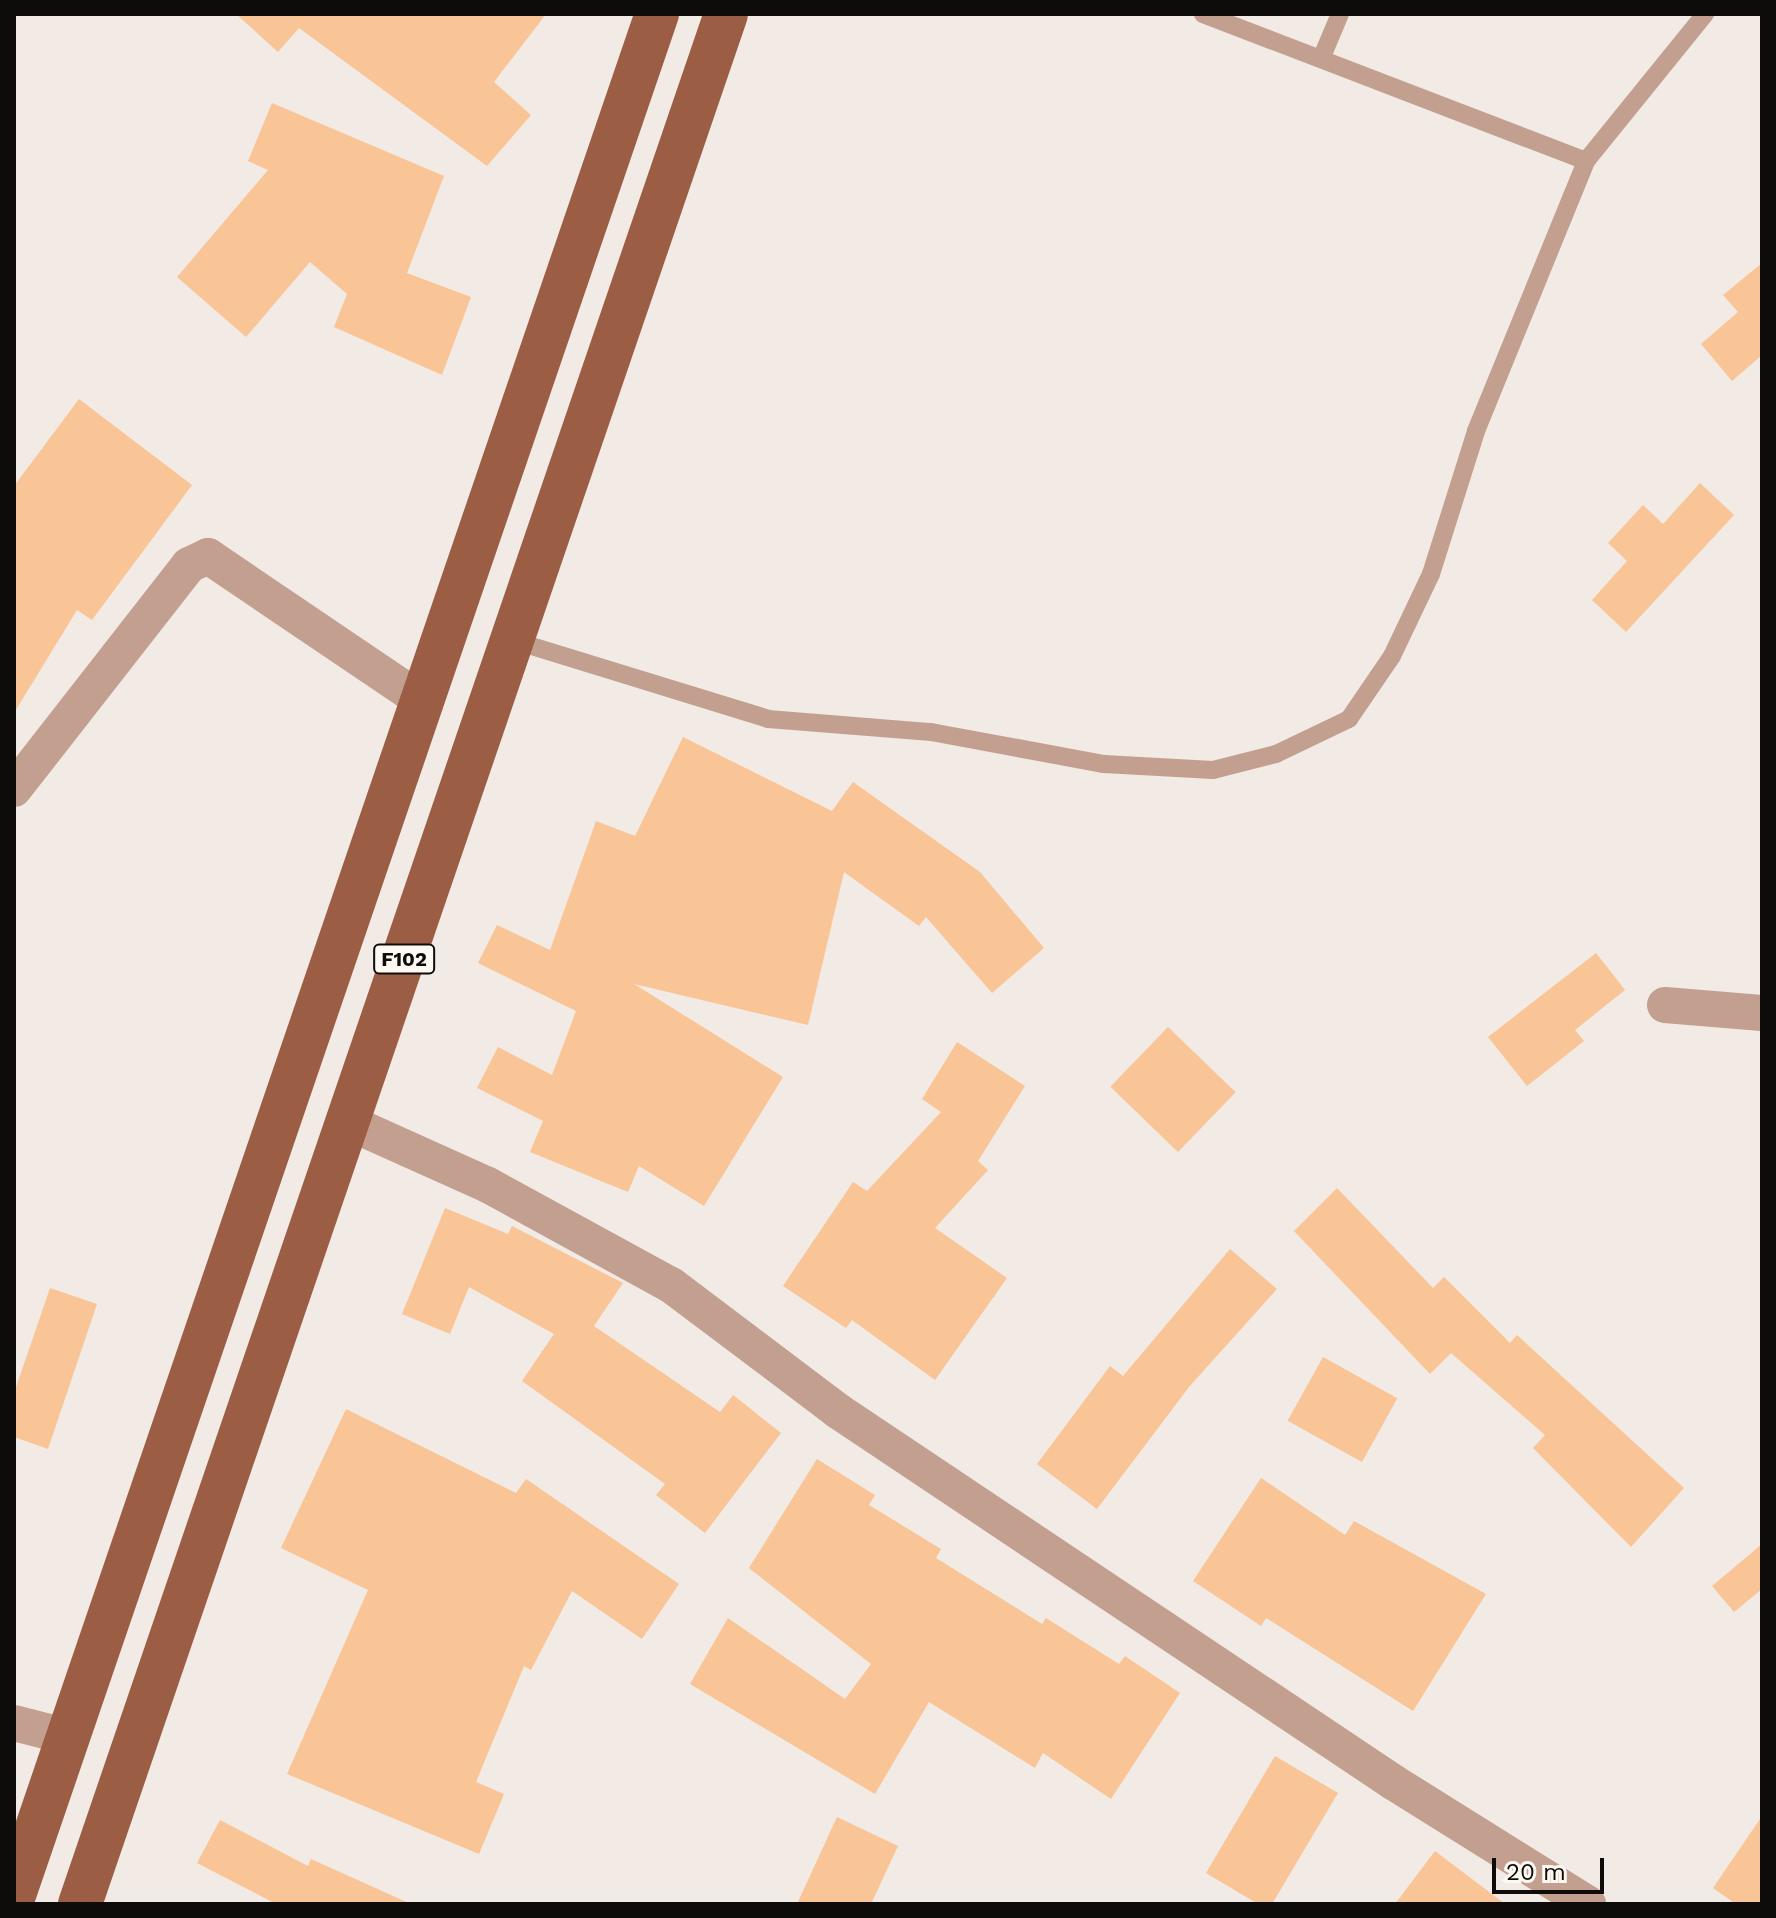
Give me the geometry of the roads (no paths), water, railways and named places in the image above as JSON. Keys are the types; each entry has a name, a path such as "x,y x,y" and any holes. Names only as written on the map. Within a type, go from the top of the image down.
{"main road":[{"path":"14,1895 419,699 657,14"},
{"name":"F102","path":"80,1904 350,1123 726,14"}],"street":[{"path":"14,789 189,565 208,556 419,699"},
{"path":"1665,1005 1762,1013"},
{"path":"350,1123 488,1185 671,1285 851,1420 1393,1782 1588,1904"},
{"path":"14,1723 69,1737"}],"lane":[{"path":"1203,14 1586,161"},
{"path":"1321,59 1340,14"},
{"path":"512,640 768,719 931,732 1104,764 1213,770 1276,754 1349,719 1392,656 1431,574 1476,431 1586,161 1705,14"}]}
